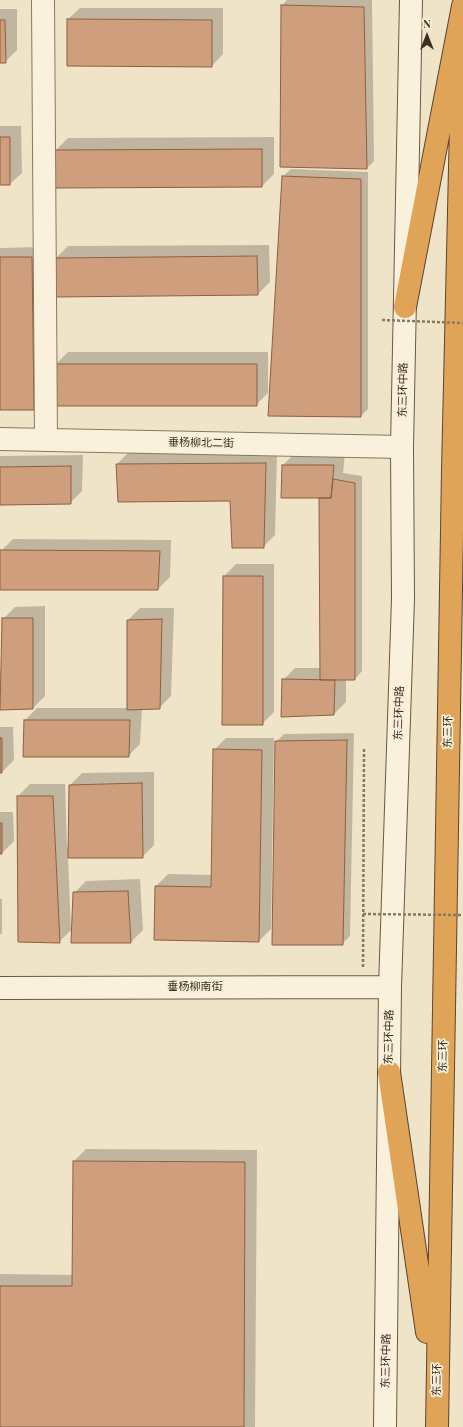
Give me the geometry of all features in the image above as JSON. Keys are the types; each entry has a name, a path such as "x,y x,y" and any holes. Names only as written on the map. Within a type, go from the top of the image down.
{"highway":[{"path":"405,308 463,6"},
{"name":"东三环","path":"437,1427 453,463 463,38"},
{"path":"389,1072 437,1397"}],"street":[{"path":"43,0 46,440"},
{"name":"东三环中路","path":"385,1427 390,987 403,599 402,447 411,0"},
{"name":"垂杨柳北二街","path":"0,439 402,447"},
{"name":"垂杨柳南街","path":"0,988 390,987"}],"path":[{"path":"382,320 463,323"},
{"path":"363,964 364,748"},
{"path":"363,914 463,914"}],"building":[{"path":"281,5 364,7 367,169 280,167"},
{"path":"67,19 212,20 212,67 67,66"},
{"path":"0,20 5,20 6,63 0,63"},
{"path":"0,137 10,137 10,185 0,185"},
{"path":"262,149 262,187 55,188 55,150"},
{"path":"282,176 361,179 361,417 268,416"},
{"path":"257,256 258,295 55,297 55,258"},
{"path":"0,257 32,257 34,410 0,410"},
{"path":"55,364 257,364 257,406 55,406"},
{"path":"266,463 264,548 232,548 230,501 118,502 116,464"},
{"path":"282,465 334,465 331,498 281,498"},
{"path":"71,466 71,504 0,505 0,467"},
{"path":"333,479 355,483 355,680 320,680 319,498 331,498"},
{"path":"0,550 160,551 158,590 0,590"},
{"path":"223,576 263,576 263,725 222,725"},
{"path":"2,618 33,618 33,709 0,710"},
{"path":"162,619 160,709 127,710 127,620"},
{"path":"282,679 335,680 334,715 281,717"},
{"path":"24,720 130,720 129,757 23,757"},
{"path":"0,738 2,738 2,773 0,773"},
{"path":"347,740 343,945 272,945 275,741"},
{"path":"213,749 262,750 259,942 154,940 155,886 211,887"},
{"path":"142,783 143,858 68,858 69,785"},
{"path":"17,796 53,796 60,943 18,942"},
{"path":"0,823 2,823 2,854 0,854"},
{"path":"128,891 131,943 71,943 73,892"},
{"path":"73,1161 245,1162 244,1427 0,1427 0,1286 72,1286"}]}
